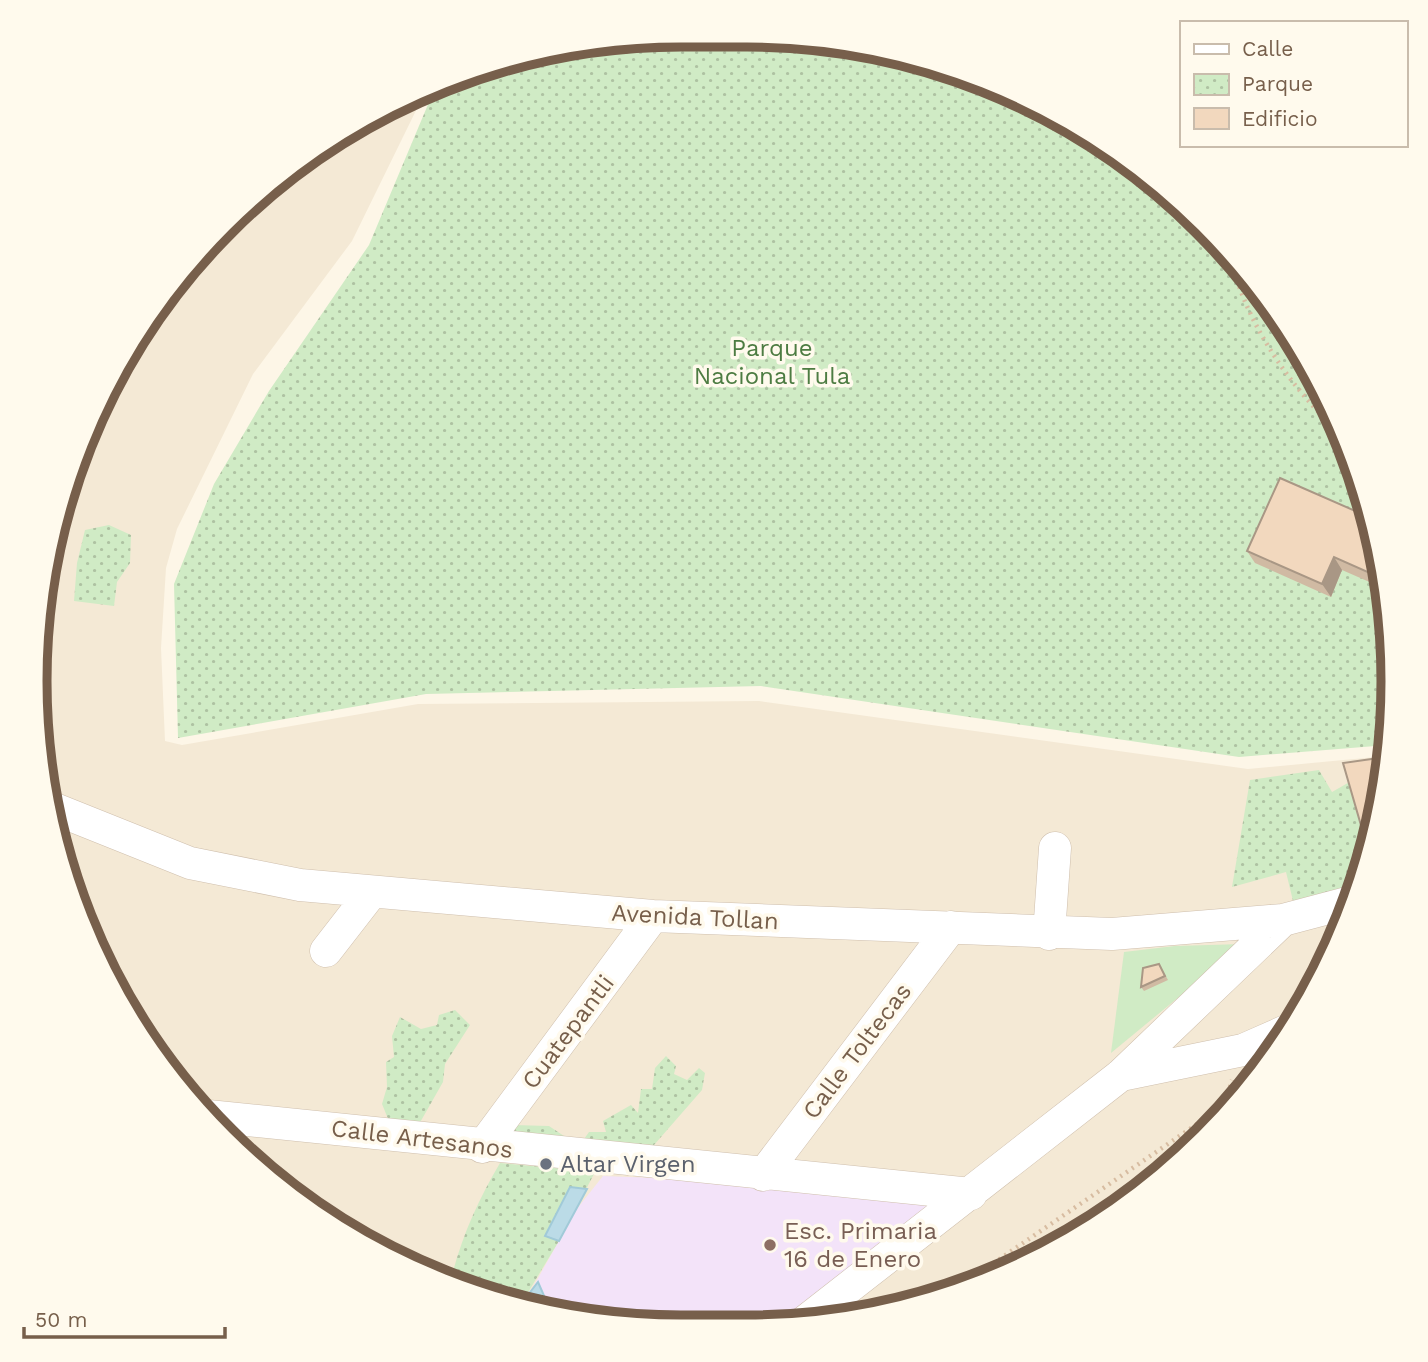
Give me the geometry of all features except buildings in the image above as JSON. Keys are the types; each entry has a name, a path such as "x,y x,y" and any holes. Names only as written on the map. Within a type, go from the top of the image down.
{"street":[{"name":"Avenida Tollan","path":"61,811 190,863 300,885 653,916 951,927 1049,934 1112,934 1283,920 1340,905"},
{"path":"1049,934 1055,848"},
{"path":"326,951 371,893"},
{"name":"Cuatepantli","path":"482,1147 653,916"},
{"path":"819,1310 1121,1075 1283,920"},
{"name":"Calle Toltecas","path":"763,1175 951,927"},
{"path":"1121,1075 1243,1050 1271,1038"},
{"name":"Calle Artesanos","path":"222,1118 482,1147 971,1194"}],"path":[{"path":"1238,281 1276,358 1302,396 1322,415"},
{"path":"985,1269 1210,1113"}],"shaded area":[{"path":"419,104 352,241 253,374 177,529 166,568 161,648 165,741 182,745 418,704 759,701 1248,769 1376,757 1369,805 1347,885 1333,924 1296,998 1250,1067 1223,1099 1195,1129 1133,1184 1064,1230 990,1267 951,1281 871,1303 788,1313 681,1315 557,1303 477,1281 438,1267 364,1230 329,1208 295,1184 233,1129 178,1067 154,1033 132,998 95,924 81,885 59,805 47,681 59,557 81,477 95,438 132,364 178,295 233,233 295,178 364,132"},
{"name":"Esc. Primaria 16 de Enero","path":"603,1176 656,1178 943,1207 800,1312 747,1315 640,1313 557,1303 530,1296 576,1210"}],"green space":[{"name":"Parque Nacional Tula","path":"681,47 747,47 830,53 871,59 951,81 990,95 1027,113 1099,154 1165,205 1195,233 1250,295 1296,364 1333,438 1347,477 1369,557 1381,681 1377,746 1239,757 761,686 426,694 178,738 174,584 214,484 269,391 369,245 430,99 477,81 557,59"},
{"path":"109,525 131,535 130,563 117,582 114,606 74,601 77,563 85,530"},
{"path":"1319,770 1332,792 1353,780 1362,832 1346,888 1294,905 1286,872 1232,887 1250,780"},
{"path":"1243,944 1111,1053 1124,952 1175,946"},
{"path":"455,1010 470,1025 445,1064 443,1082 418,1126 391,1126 382,1104 387,1087 386,1062 394,1057 392,1036 400,1017 421,1029 437,1025 439,1015"},
{"path":"666,1056 676,1066 674,1074 687,1080 699,1068 705,1073 702,1090 654,1145 634,1144 620,1157 498,1140 513,1125 549,1126 579,1146 589,1132 606,1132 603,1121 631,1105 638,1113 641,1089 652,1089 655,1068"},
{"path":"500,1163 595,1172 559,1241 526,1295 453,1272 484,1192"}],"water":[{"path":"570,1187 587,1189 559,1241 545,1236"},
{"path":"538,1282 546,1300 527,1296"}],"place":[{"name":"Altar Virgen","path":"546,1164"},
{"name":"Esc. Primaria 16 de Enero","path":"770,1245"}]}
